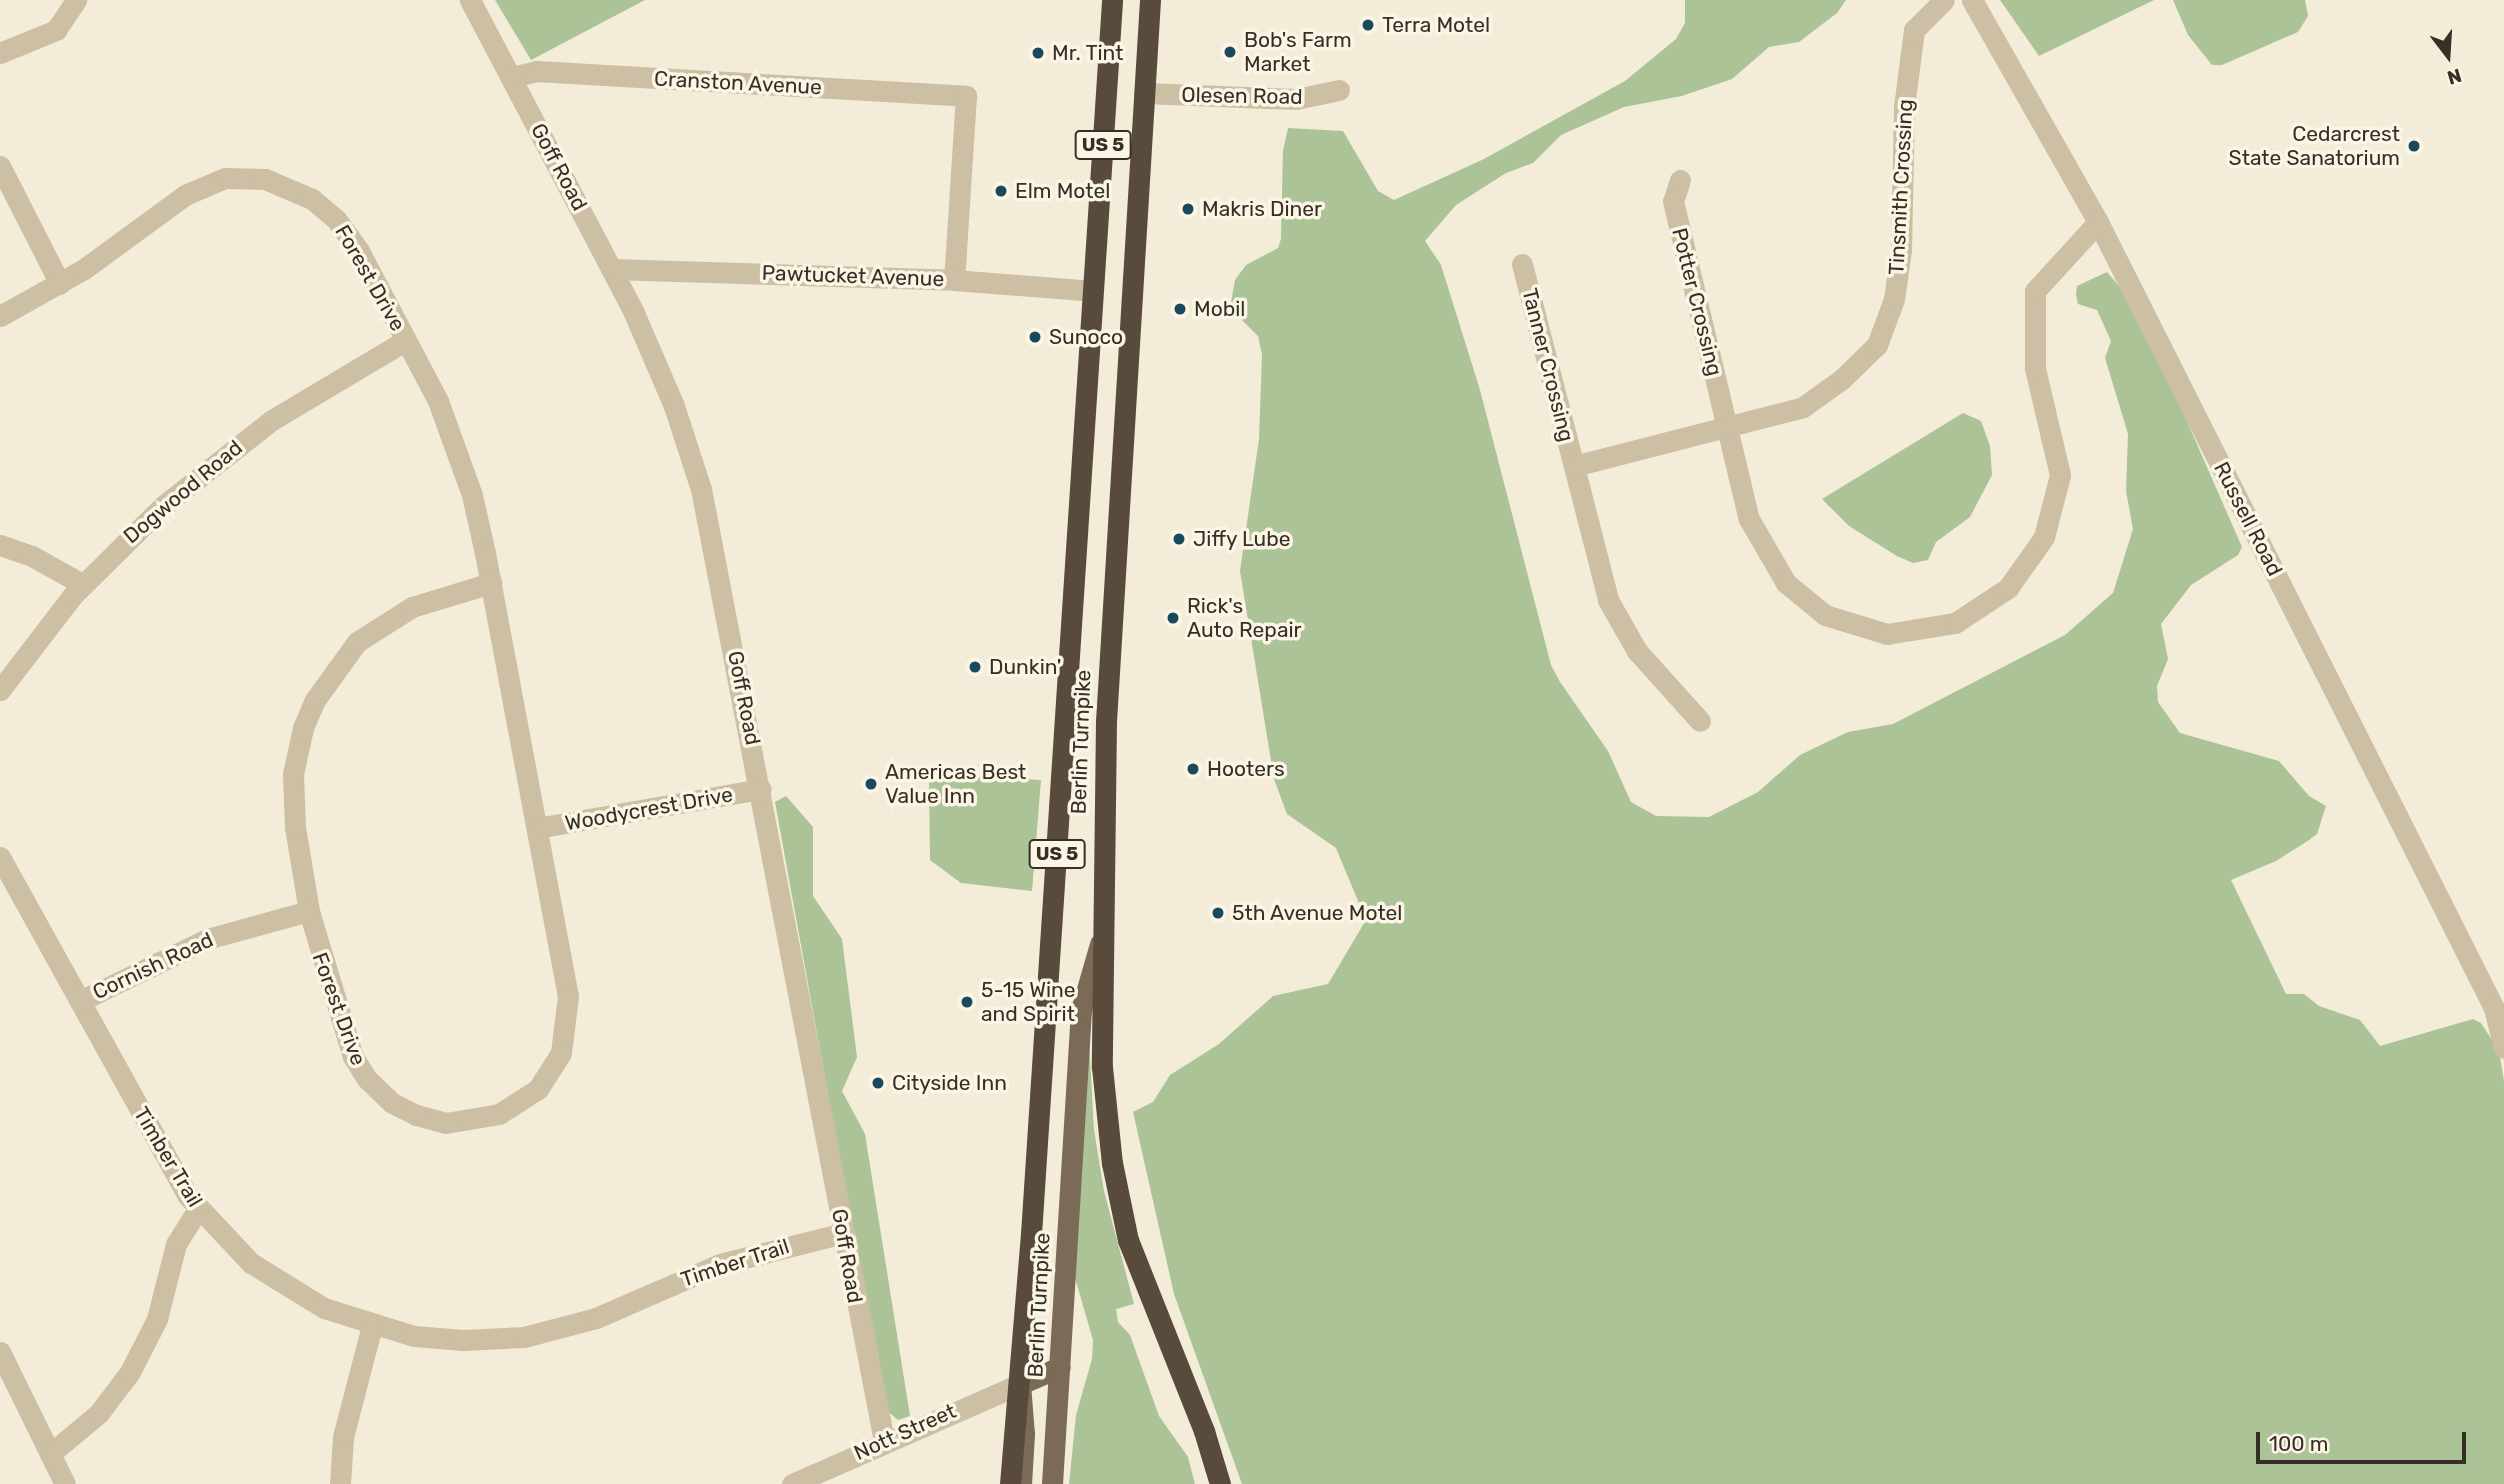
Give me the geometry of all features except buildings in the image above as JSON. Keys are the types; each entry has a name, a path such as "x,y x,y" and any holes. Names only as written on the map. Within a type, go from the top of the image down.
{"highway":[{"name":"Berlin Turnpike","path":"1020,1384 1112,0"},
{"name":"Berlin Turnpike","path":"1101,941 1109,649 1150,0"},
{"path":"1093,291 1132,293"},
{"name":"US 5","path":"1101,941 1102,1074 1116,1191 1136,1265 1204,1431 1220,1484"},
{"name":"US 5","path":"1010,1484 1020,1384"}],"main road":[{"name":"Berlin Turnpike","path":"1052,1484 1082,1010 1101,941"},
{"path":"1020,1384 1060,1367"},
{"name":"Berlin Turnpike","path":"1020,1384 1024,1434 1021,1484"}],"street":[{"path":"0,53 56,30 76,0"},
{"name":"Goff Road","path":"470,0 612,269 659,368 701,489 761,789 884,1441"},
{"name":"Tinsmith Crossing","path":"1574,466 1727,424 1803,407 1842,379 1877,345 1894,299 1901,250 1909,54 1914,30 1944,0"},
{"name":"Russell Road","path":"1972,0 2098,222 2499,1005 2504,1048"},
{"name":"Cranston Avenue","path":"511,77 536,71 966,96 954,280"},
{"name":"Olesen Road","path":"1144,93 1296,99 1339,90"},
{"path":"0,166 60,284"},
{"name":"Forest Drive","path":"0,316 60,284 195,189 225,178 265,179 312,199 336,219 359,251 406,340 462,462 491,583 566,983 567,1028 561,1053 545,1081 523,1101 490,1118 456,1123 421,1117 392,1103 367,1079 340,1022 309,911 292,784 300,736 315,700 352,648 379,624 412,607 491,583"},
{"name":"Potter Crossing","path":"1680,180 1673,201 1749,519 1786,583 1825,615 1886,634 1955,623 2008,588 2044,537 2060,475 2035,368 2035,291 2098,222"},
{"name":"Tanner Crossing","path":"1522,264 1608,600 1637,651 1700,721"},
{"name":"Pawtucket Avenue","path":"612,269 954,280 1093,291"},
{"name":"Dogwood Road","path":"0,690 82,584 163,506 241,442 316,391 406,340"},
{"path":"0,545 25,552 82,584"},
{"name":"Woodycrest Drive","path":"537,828 761,789"},
{"name":"Timber Trail","path":"0,858 175,1176 198,1209 234,1248 270,1277 314,1303 372,1326 463,1340 543,1333 596,1318 720,1264 843,1233"},
{"name":"Cornish Road","path":"80,1001 198,943 309,911"},
{"path":"50,1454 99,1413 130,1373 157,1319 176,1244 198,1209"},
{"path":"340,1484 343,1437 372,1326"},
{"path":"0,1352 65,1484"},
{"name":"Nott Street","path":"792,1484 884,1441 1020,1384"}],"green space":[{"path":"495,0 645,0 531,60"},
{"path":"1685,0 1846,0 1837,13 1799,42 1769,47 1732,79 1682,96 1624,107 1561,135 1533,163 1506,173 1456,205 1425,241 1441,265 1480,390 1551,665 1560,682 1608,751 1631,802 1656,816 1709,817 1758,792 1800,755 1848,732 1893,724 2065,635 2113,593 2133,529 2126,491 2128,434 2105,358 2111,341 2097,310 2078,304 2076,295 2077,286 2107,272 2119,286 2154,346 2242,547 2238,555 2191,585 2161,624 2168,659 2157,686 2158,702 2180,733 2279,761 2309,796 2326,806 2317,834 2276,861 2231,880 2286,994 2304,994 2319,1006 2360,1020 2380,1046 2473,1019 2481,1023 2499,1051 2504,1081 2504,1484 1242,1484 1174,1294 1133,1112 1153,1102 1170,1075 1219,1044 1273,996 1328,984 1366,920 1336,848 1287,814 1274,779 1240,571 1259,439 1262,355 1258,336 1230,308 1235,280 1246,265 1278,248 1281,239 1283,151 1288,128 1343,131 1378,191 1394,200 1484,159 1625,81 1676,39 1685,23"},
{"path":"2000,0 2154,0 2039,56"},
{"path":"2173,0 2305,0 2308,16 2298,32 2222,65 2212,65 2188,35"},
{"path":"1963,413 1981,421 1990,446 1992,475 1970,517 1936,542 1928,560 1913,563 1897,556 1849,526 1822,499"},
{"path":"939,775 1041,780 1032,891 961,883 930,860 929,783"},
{"path":"786,796 813,827 813,896 842,939 857,1057 842,1091 865,1134 910,1416 898,1420 885,1409 775,802"},
{"path":"1089,1039 1094,1130 1104,1191 1134,1304 1116,1309 1118,1322 1130,1335 1159,1416 1188,1457 1195,1484 1069,1484 1076,1415 1092,1359 1093,1340 1073,1271"}],"place":[{"name":"Terra Motel","path":"1368,25"},
{"name":"Bob's Farm Market","path":"1230,52"},
{"name":"Mr. Tint","path":"1038,53"},
{"name":"Cedarcrest State Sanatorium","path":"2414,146"},
{"name":"Elm Motel","path":"1001,191"},
{"name":"Makris Diner","path":"1188,209"},
{"name":"Mobil","path":"1180,309"},
{"name":"Sunoco","path":"1035,337"},
{"name":"Jiffy Lube","path":"1179,539"},
{"name":"Rick's Auto Repair","path":"1173,618"},
{"name":"Dunkin'","path":"975,667"},
{"name":"Hooters","path":"1193,769"},
{"name":"Americas Best Value Inn","path":"871,784"},
{"name":"5th Avenue Motel","path":"1218,913"},
{"name":"5-15 Wine and Spirit","path":"967,1002"},
{"name":"Cityside Inn","path":"878,1083"}]}
